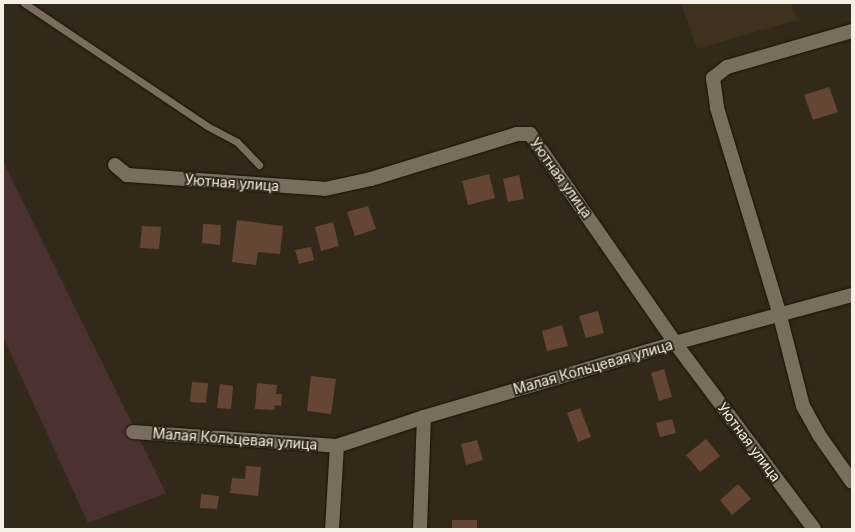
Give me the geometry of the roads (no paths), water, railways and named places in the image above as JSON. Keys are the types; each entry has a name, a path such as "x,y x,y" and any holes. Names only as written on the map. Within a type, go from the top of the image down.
{"street":[{"path":"852,32 728,67 713,78 716,108 780,316 803,406 819,435 852,482"},
{"name":"Уютная улица","path":"114,165 127,175 325,189 353,185 517,134 530,134 675,343 814,529"},
{"name":"Малая Кольцевая улица","path":"133,432 337,446 424,417 675,343 780,316 852,295"},
{"path":"420,529 424,417"},
{"name":"Малая Кольцевая улица","path":"332,529 337,446"}],"lane":[{"path":"24,3 207,126 237,142 259,165"}]}
